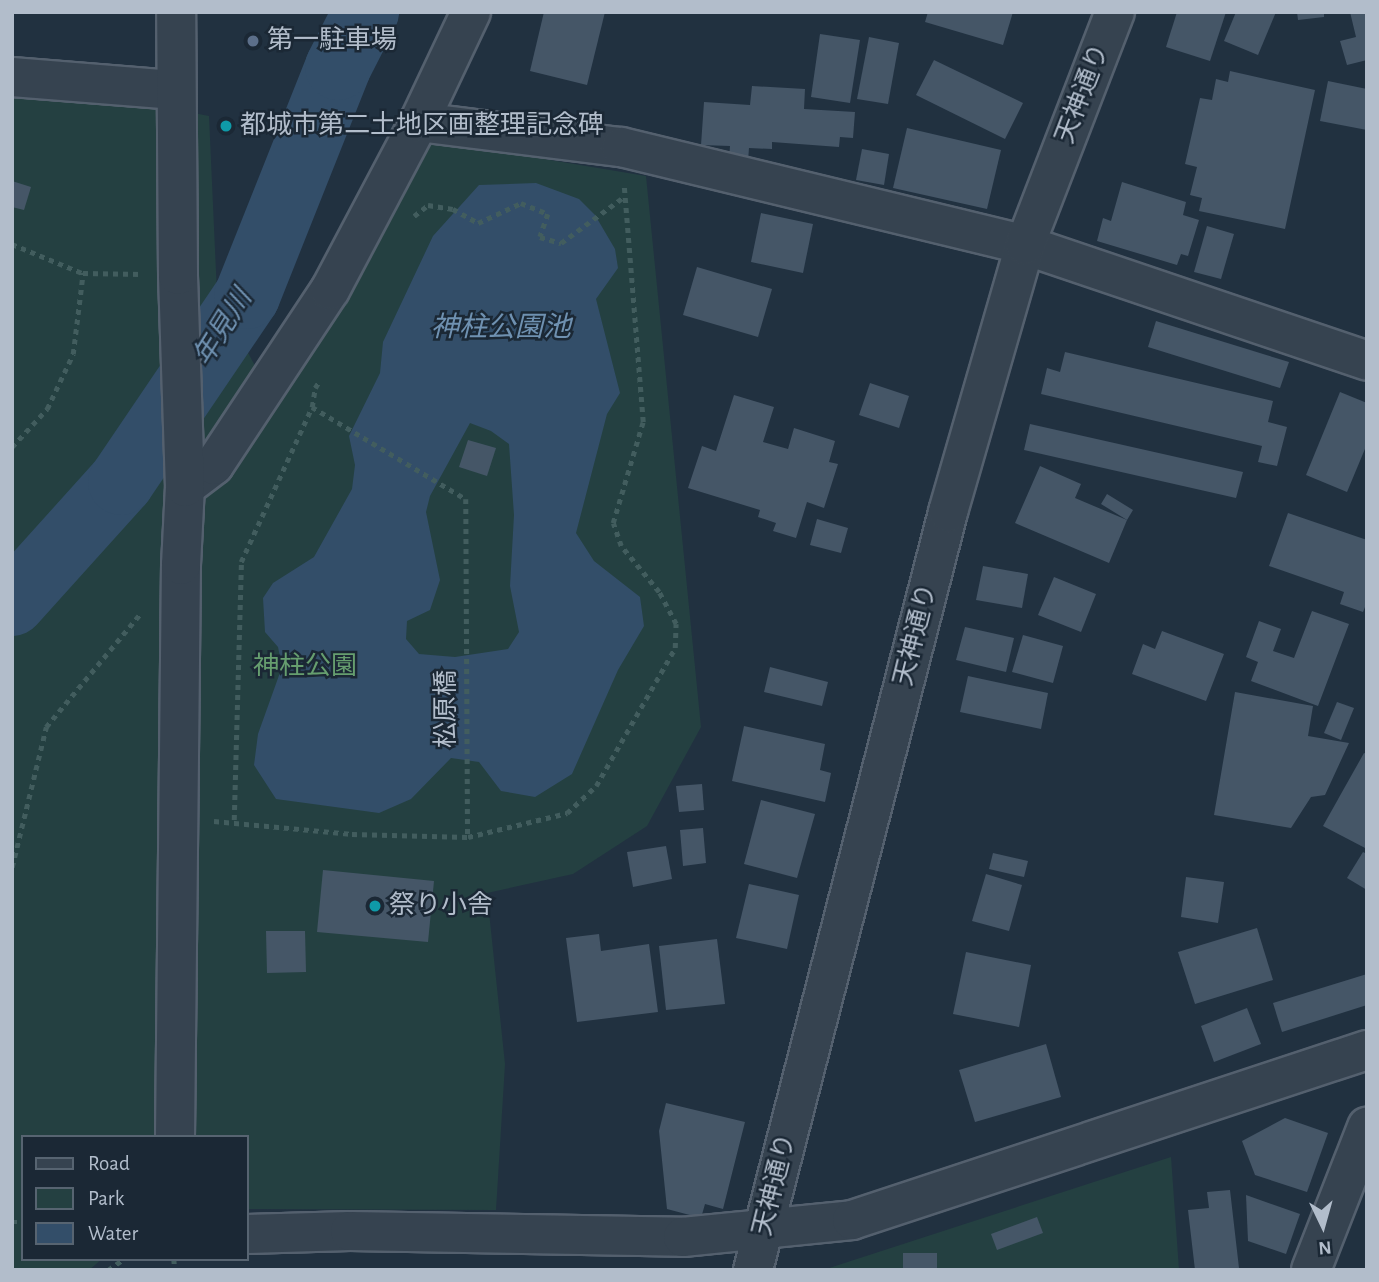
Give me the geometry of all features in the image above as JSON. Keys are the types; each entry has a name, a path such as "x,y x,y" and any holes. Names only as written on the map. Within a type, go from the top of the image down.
{"street":[{"path":"175,1135 181,565 185,487 178,275 176,12"},
{"path":"185,487 214,466 330,290 419,122 471,12"},
{"name":"天神通り","path":"753,1270 948,512 1025,245 1115,12"},
{"path":"12,77 175,90"},
{"path":"419,122 621,147 1025,245 1367,361"},
{"path":"248,1234 350,1231 683,1237 852,1220 1367,1050"},
{"path":"1311,1270 1367,1127"}],"path":[{"path":"178,822 234,820 352,834 468,836 567,813 596,786 675,649 676,624 659,592 621,546 612,523 643,422 621,147"},
{"path":"411,218 428,205 453,209 478,223 521,204 548,214 540,237 561,243 625,196"},
{"path":"12,244 83,274 178,275"},
{"path":"12,447 47,409 73,354 83,274"},
{"path":"234,820 241,562 312,407 315,388 321,378"},
{"name":"松原橋","path":"312,407 466,499 468,836"},
{"path":"12,867 46,727 181,565"}],"green space":[{"name":"神柱公園","path":"12,90 122,99 209,116 217,294 262,379 399,135 646,176 701,727 647,826 573,874 487,893 505,1064 496,1210 248,1209 248,1135 21,1135 21,1261 100,1261 89,1270 12,1270"},
{"path":"1171,1157 1179,1270 823,1270"}],"water":[{"name":"神柱公園池","path":"536,183 579,199 595,215 615,249 618,268 596,299 620,393 607,414 576,533 594,561 640,597 644,626 618,670 572,774 535,797 501,791 479,762 451,758 411,799 379,813 276,799 254,765 258,734 282,667 278,647 265,632 263,598 273,583 314,557 352,489 355,465 349,436 380,373 383,342 433,236 479,185","holes":["470,423 491,431 509,444 514,515 510,586 519,632 508,649 455,657 419,654 406,639 407,621 430,610 440,580 426,512 430,496"]}],"building":[{"path":"544,12 605,12 587,85 530,71"},
{"path":"928,12 1013,12 1003,45 925,22"},
{"path":"1177,12 1226,12 1210,61 1166,47"},
{"path":"1236,12 1276,12 1258,55 1224,41"},
{"path":"1297,12 1324,12 1324,17 1298,20"},
{"path":"1350,12 1367,12 1367,60 1347,65 1340,41 1356,37"},
{"path":"820,34 860,40 850,103 811,97"},
{"path":"869,37 899,43 888,104 857,99"},
{"path":"934,60 1023,103 1005,139 916,95"},
{"path":"1230,71 1315,90 1285,229 1199,211 1202,198 1190,195 1197,167 1185,164 1200,98 1212,100 1216,79 1228,82"},
{"path":"1328,81 1367,89 1367,130 1320,121"},
{"path":"752,86 805,89 804,109 855,112 853,138 840,137 839,147 772,142 772,149 749,148 748,161 729,160 730,146 701,145 704,102 750,105"},
{"path":"907,128 1001,150 987,209 893,188"},
{"path":"862,149 889,154 884,185 856,180"},
{"path":"12,181 31,187 24,210 12,207"},
{"path":"1122,182 1186,202 1183,215 1199,220 1188,256 1181,254 1177,265 1097,241 1103,218 1111,221"},
{"path":"761,213 813,224 803,273 751,262"},
{"path":"1207,226 1234,234 1221,279 1194,272"},
{"path":"697,267 772,289 758,337 683,315"},
{"path":"1156,321 1289,362 1280,388 1148,347"},
{"path":"1065,352 1273,401 1268,422 1287,427 1277,466 1258,462 1262,446 1041,394 1047,368 1060,372"},
{"path":"870,383 909,396 899,428 859,415"},
{"path":"1340,392 1367,403 1367,444 1347,492 1306,475"},
{"path":"734,395 774,407 763,442 788,449 794,428 835,441 829,462 838,464 824,508 807,502 796,538 773,531 776,523 758,517 760,510 688,488 702,446 716,451"},
{"path":"1030,424 1243,472 1236,498 1024,450"},
{"path":"468,440 496,448 487,476 459,467"},
{"path":"1040,466 1081,484 1075,498 1127,520 1109,563 1015,523"},
{"path":"1107,494 1133,510 1127,520 1101,504"},
{"path":"1288,513 1367,540 1367,602 1363,612 1340,604 1344,592 1269,566"},
{"path":"817,519 848,528 841,553 810,545"},
{"path":"983,566 1028,574 1022,608 976,600"},
{"path":"1054,577 1096,594 1081,632 1038,615"},
{"path":"1312,611 1349,624 1318,706 1251,681 1258,662 1246,657 1259,621 1281,629 1273,651 1294,658"},
{"path":"965,627 1014,638 1006,672 956,660"},
{"path":"1162,631 1224,654 1206,701 1132,674 1143,644 1155,649"},
{"path":"1023,635 1063,646 1053,683 1012,672"},
{"path":"770,667 828,682 822,706 764,692"},
{"path":"968,676 1048,693 1041,729 960,712"},
{"path":"1235,692 1313,706 1308,736 1349,743 1325,795 1311,797 1291,828 1214,815"},
{"path":"1337,702 1354,708 1341,740 1324,733"},
{"path":"744,726 825,744 820,770 831,773 825,802 732,781"},
{"path":"1364,753 1367,754 1367,849 1323,826"},
{"path":"702,784 704,810 679,812 676,786"},
{"path":"761,800 815,814 797,878 744,864"},
{"path":"703,828 706,863 683,866 680,830"},
{"path":"666,846 672,879 633,887 627,852"},
{"path":"1363,852 1367,854 1367,890 1347,878"},
{"path":"993,853 1028,861 1024,877 989,869"},
{"name":"祭り小舎","path":"323,870 434,881 428,942 317,932"},
{"path":"986,874 1022,885 1009,931 972,921"},
{"path":"1186,877 1224,882 1218,923 1181,917"},
{"path":"749,884 799,895 787,949 736,938"},
{"path":"1257,928 1273,980 1195,1004 1178,952"},
{"path":"266,931 305,931 306,972 267,973"},
{"path":"599,934 601,951 649,944 658,1012 577,1022 566,938"},
{"path":"717,939 725,1004 666,1010 659,946"},
{"path":"966,952 1031,965 1019,1027 953,1014"},
{"path":"1367,974 1367,1005 1282,1032 1273,1003"},
{"path":"1247,1008 1261,1044 1214,1062 1201,1026"},
{"path":"1046,1044 1061,1097 975,1122 959,1070"},
{"path":"666,1103 745,1122 723,1209 705,1204 701,1218 667,1209 659,1131"},
{"path":"1285,1118 1328,1133 1307,1192 1255,1175 1242,1141"},
{"path":"1230,1190 1239,1268 1195,1270 1188,1210 1209,1208 1207,1192"},
{"path":"1246,1195 1300,1214 1286,1254 1248,1241"},
{"path":"1037,1217 1043,1233 997,1250 991,1234"},
{"path":"903,1253 937,1253 937,1270 903,1270"}],"waterway":[{"name":"年見川","path":"12,603 121,482 247,296 338,67 366,12"}],"place":[{"name":"第一駐車場","path":"253,41"},
{"name":"都城市第二土地区画整理記念碑","path":"226,126"},
{"name":"祭り小舎","path":"375,906"}]}
